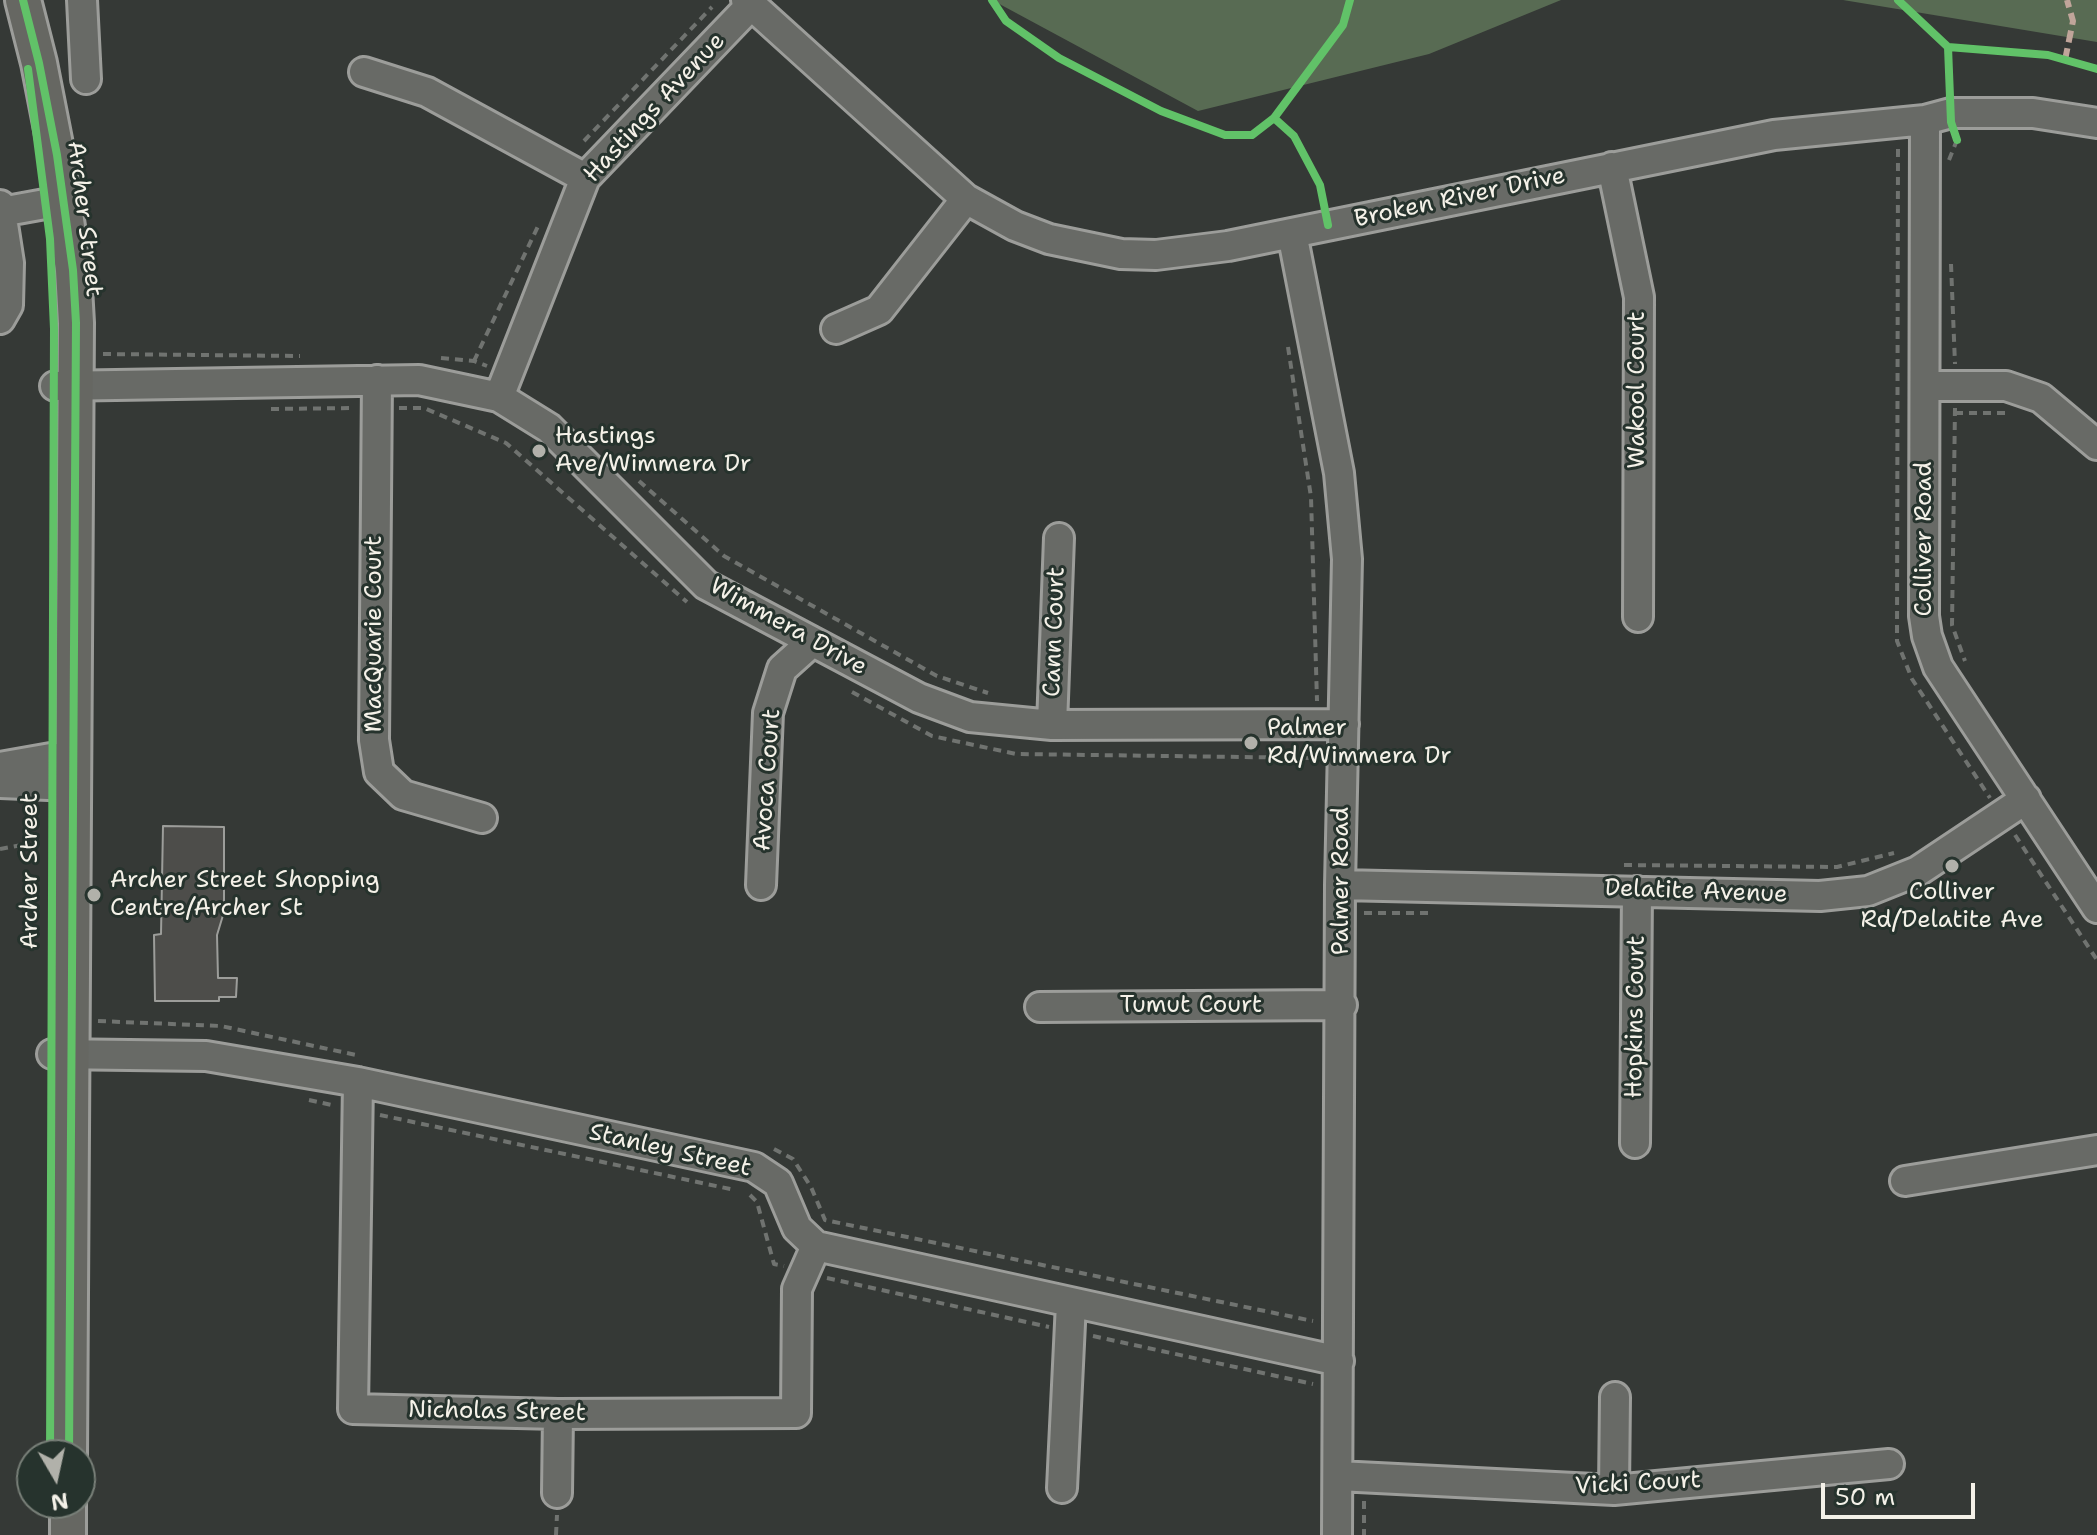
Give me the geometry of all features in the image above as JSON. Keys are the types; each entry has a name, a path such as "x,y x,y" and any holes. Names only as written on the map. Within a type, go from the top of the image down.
{"main road":[{"name":"Archer Street","path":"23,0 39,63 67,386 60,1413 66,1439"},
{"name":"Archer Street","path":"54,1439 60,1413"}],"street":[{"path":"82,0 86,79"},
{"name":"Hastings Avenue","path":"504,386 585,178 748,3"},
{"name":"Broken River Drive","path":"748,3 966,199 1015,226 1049,239 1121,254 1192,252 1774,135 1944,127 1951,113 2033,113 2097,123"},
{"path":"364,72 427,92 585,178"},
{"name":"Colliver Road","path":"1944,127 1925,386 1924,616 1927,636 1938,667 2097,908"},
{"name":"Wakool Court","path":"1612,167 1639,297 1638,617"},
{"path":"836,329 879,310 966,199"},
{"path":"0,205 9,263 8,305 0,319"},
{"path":"1,212 54,218"},
{"name":"Palmer Road","path":"1292,233 1339,473 1347,559 1331,724 1340,885 1342,1005 1326,1358 1338,1476 1337,1535"},
{"name":"Wimmera Drive","path":"67,386 377,380 504,386 706,585 919,698 970,717 1052,725 1331,724"},
{"name":"MacQuarie Court","path":"377,380 374,740 379,772 403,795 482,818"},
{"path":"1925,386 1955,400 2006,386 2041,398 2097,445"},
{"name":"Cann Court","path":"1052,725 1059,538"},
{"name":"Avoca Court","path":"761,885 768,713 782,669 812,642"},
{"path":"0,767 62,772"},
{"path":"0,783 62,772"},
{"name":"Delatite Avenue","path":"1340,885 1820,896 1868,891 1918,871 2026,799"},
{"name":"Hopkins Court","path":"1635,1143 1637,891"},
{"name":"Tumut Court","path":"1040,1007 1342,1005"},
{"name":"Stanley Street","path":"62,1054 206,1056 358,1082 754,1167 778,1183 797,1228 816,1246"},
{"name":"Nicholas Street","path":"358,1082 353,1409 558,1414 796,1413 797,1289 816,1246"},
{"path":"1905,1181 2097,1150"},
{"path":"816,1246 1070,1317 1326,1358"},
{"path":"1062,1488 1070,1317"},
{"path":"1614,1490 1615,1397"},
{"path":"557,1493 558,1414"},
{"name":"Vicki Court","path":"1338,1476 1614,1490 1889,1464"}],"path":[{"path":"1944,127 1947,167"},
{"path":"1951,257 1955,400 1952,625 1966,664"},
{"path":"1287,342 1311,497 1331,724 1317,773"},
{"path":"103,354 310,356"},
{"path":"435,358 474,361 504,386"},
{"path":"1955,400 2009,413"},
{"path":"630,473 724,556 937,676 998,697"},
{"path":"1976,802 1987,793"},
{"path":"0,849 22,845"},
{"path":"1615,865 1837,867 1897,852"},
{"path":"297,1098 747,1192 757,1202 774,1264 775,1279"},
{"path":"774,1264 804,1272 1070,1317 1313,1384"},
{"path":"1313,1306 1326,1358 1313,1384 1313,1399"}],"green space":[{"path":"992,0 1561,0 1429,54 1198,111"},
{"path":"1843,0 2097,0 2097,42"}],"building":[{"path":"163,826 224,827 224,912 217,935 218,978 237,978 236,997 219,997 219,1001 155,1001 154,935 161,934"}],"marked path":[{"path":"2065,60 2073,21 2067,0"}],"cycle path":[{"path":"23,0 57,155 73,270 76,323 69,1439"},
{"path":"992,0 1006,21 1059,58 1161,111 1225,135 1252,135 1274,118 1343,25 1350,0"},
{"path":"1898,0 1948,47 1951,122 1957,140"},
{"path":"1948,47 2048,55 2097,69"},
{"path":"28,69 50,239 54,329 50,1439"},
{"path":"1274,118 1294,136 1320,185 1328,225"}],"place":[{"name":"Hastings Ave/Wimmera Dr","path":"539,451"},
{"name":"Palmer Rd/Wimmera Dr","path":"1251,743"},
{"name":"Colliver Rd/Delatite Ave","path":"1952,866"},
{"name":"Archer Street Shopping Centre/Archer St","path":"94,895"}]}
